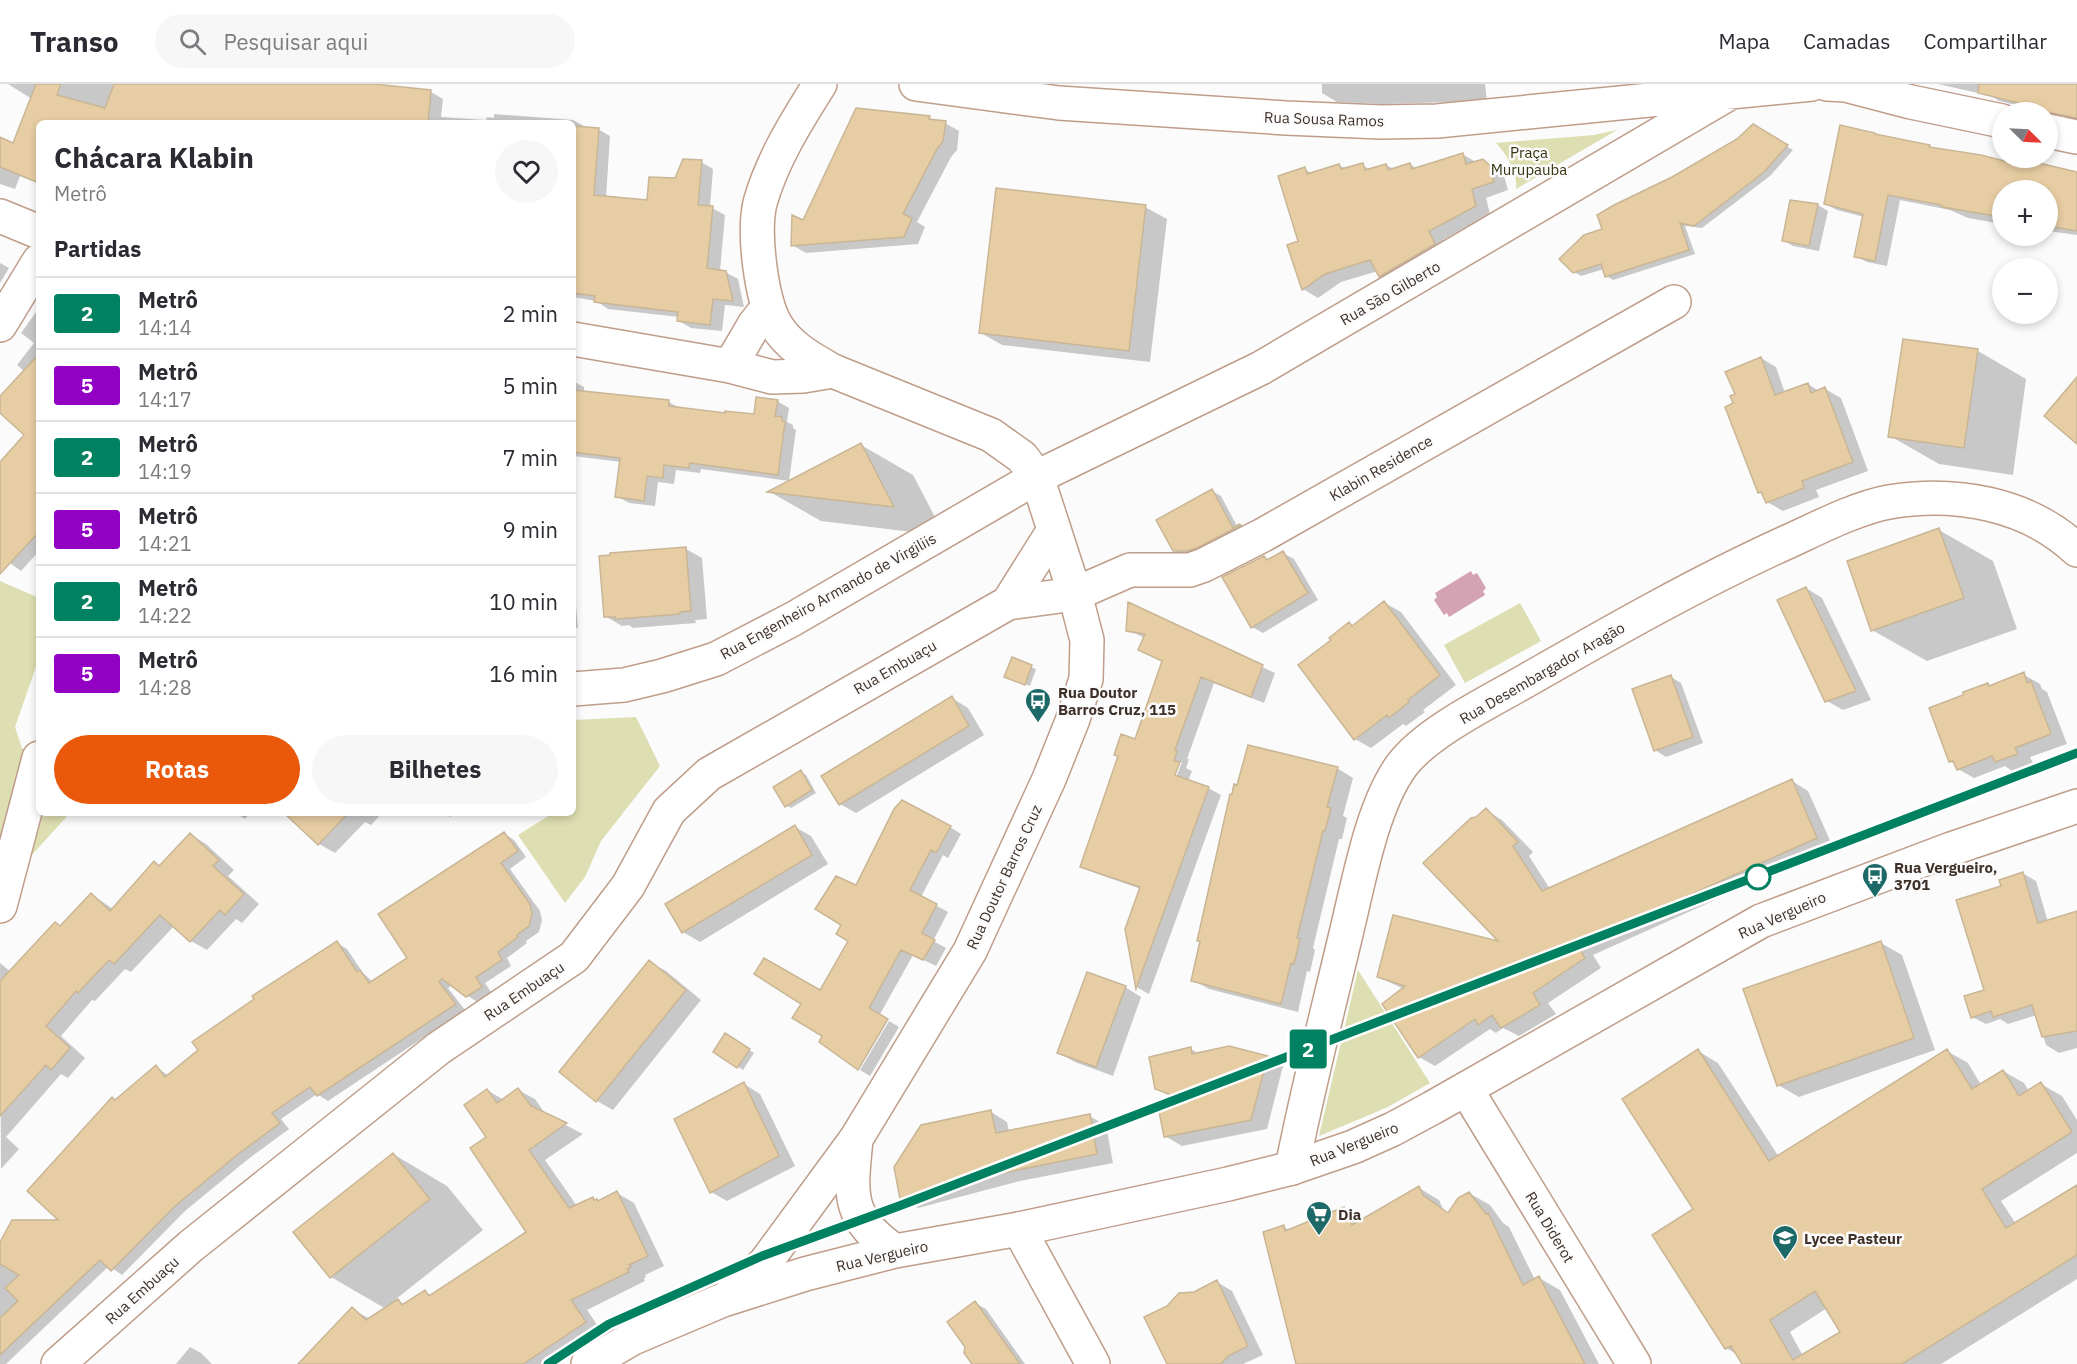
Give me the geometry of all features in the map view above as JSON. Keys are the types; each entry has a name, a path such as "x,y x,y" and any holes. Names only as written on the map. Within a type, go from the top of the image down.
{"street":[{"path":"820,84 785,140 760,205 758,258 768,307 777,326 805,354 833,371 991,435 1022,457 1037,477"},
{"name":"Rua Sousa Ramos","path":"916,84 1059,103 1381,122 1437,121 1812,84"},
{"path":"1827,84 1846,85 1911,102 1992,119"},
{"name":"Rua São Gilberto","path":"1037,477 1262,368 1733,91"},
{"path":"2058,133 2077,137"},
{"path":"0,216 36,231"},
{"path":"0,325 36,266"},
{"name":"Klabin Residence","path":"1075,594 1130,570 1190,570 1204,565 1263,535 1674,302"},
{"path":"730,366 768,307"},
{"path":"576,340 730,366 772,377 803,376 833,371"},
{"name":"Rua Doutor Barros Cruz","path":"723,1300 765,1263 856,1139 970,951 1049,780 1073,719 1086,679 1086,640 1075,594 1037,477"},
{"name":"Rua Engenheiro Armando de Virgiliis","path":"576,689 624,685 662,676 717,658 793,619 1037,477"},
{"name":"Rua Desembargador Aragão","path":"1292,1168 1368,841 1389,786 1402,765 1420,744 1550,668 1712,578 1833,520 1888,503 1940,498 1980,502 2001,507 2029,517 2077,550"},
{"name":"Rua Embuaçu","path":"1008,603 1054,530"},
{"name":"Rua Embuaçu","path":"58,1364 191,1246 439,1048 574,957 628,886 669,811 709,774 1008,603 1075,594"},
{"path":"0,906 36,769"},
{"name":"Rua Vergueiro","path":"588,1364 633,1338 723,1300 805,1274 895,1251 1228,1185 1292,1168 1353,1147 1393,1129 1466,1089 1761,921 1951,849 2077,807"},
{"name":"Rua Diderot","path":"1466,1089 1634,1364"},
{"name":"Rua Doutor Barros Cruz","path":"856,1139 852,1186 855,1208 865,1226 895,1251"},
{"path":"1019,1228 1093,1364"}],"green space":[{"name":"Praça Murupauba","path":"1617,130 1516,189 1511,164 1496,143 1594,135"},
{"path":"0,581 36,597 36,667 15,727 22,748 36,756 36,816 67,816 0,890"},
{"path":"1520,603 1541,641 1465,683 1444,645"},
{"path":"636,717 660,766 601,841 585,877 565,903 518,835 548,816 576,816 576,720"},
{"path":"1358,970 1430,1083 1388,1107 1319,1136"}],"shaded area":[{"path":"1471,571 1473,575 1477,573 1486,588 1483,591 1485,595 1449,617 1447,613 1444,615 1434,600 1437,597 1435,593"}],"building":[{"path":"36,84 61,84 57,95 105,108 114,84 374,84 431,90 428,120 36,120 36,182 0,167 0,137 13,143"},
{"path":"1979,84 2077,84 2077,118 2058,114 2058,102 2015,102 1978,93"},
{"path":"856,108 930,116 929,119 946,121 943,141 903,214 912,218 904,237 791,246 792,215 803,220"},
{"path":"1753,124 1788,145 1764,172 1694,226 1680,223 1689,250 1605,277 1601,264 1573,273 1559,259 1584,235 1602,229 1597,215 1672,177 1737,139"},
{"path":"1840,125 1930,145 1929,147 1992,158 1992,168 2058,168 2077,172 2077,231 2058,228 2058,180 1992,180 1992,215 1888,195 1875,261 1854,257 1863,214 1824,204"},
{"path":"576,126 599,128 594,195 647,200 649,177 675,178 683,159 702,160 698,205 713,206 707,268 726,271 733,301 713,299 710,325 677,321 678,312 594,302 595,296 576,293"},
{"path":"1463,153 1466,164 1483,159 1490,166 1494,182 1472,189 1476,206 1429,231 1435,244 1379,277 1370,260 1325,274 1302,290 1287,245 1298,241 1278,176 1305,167 1307,174 1339,164 1341,169 1363,163 1365,170 1386,164 1388,170 1410,163 1412,169"},
{"path":"996,188 1146,205 1129,351 979,333"},
{"path":"1790,200 1818,204 1809,246 1782,241"},
{"path":"1903,339 1978,349 1964,448 1888,437"},
{"path":"36,357 36,535 0,574 0,462 24,435 0,413 0,396"},
{"path":"1761,357 1775,395 1808,383 1811,393 1825,387 1853,462 1802,481 1804,488 1766,503 1761,492 1758,493 1725,407 1733,403 1730,396 1735,394 1725,372"},
{"path":"2077,377 2077,444 2044,416"},
{"path":"576,390 669,400 669,406 725,413 725,411 754,414 756,397 778,400 775,416 782,417 782,421 785,422 778,475 690,463 689,468 664,465 663,478 647,476 644,501 615,497 620,458 576,452"},
{"path":"861,443 894,507 767,492"},
{"path":"1212,489 1233,528 1241,525 1197,548 1173,551 1156,520"},
{"path":"1939,528 1964,598 1871,631 1847,561"},
{"path":"686,547 691,611 631,618 604,617 599,556 610,555 610,553"},
{"path":"1283,551 1308,593 1251,628 1222,577 1264,556 1267,560"},
{"path":"1806,587 1856,691 1825,702 1777,600"},
{"path":"1384,601 1440,675 1389,718 1387,715 1354,740 1298,665 1331,640 1329,638 1349,622 1352,626"},
{"path":"1128,602 1263,665 1251,697 1201,677 1175,750 1177,751 1174,761 1180,762 1175,775 1209,787 1136,989 1125,929 1140,887 1080,867 1118,756 1114,755 1121,734 1135,739 1162,661 1138,650 1145,634 1126,631"},
{"path":"1012,657 1032,665 1025,685 1004,677"},
{"path":"2024,672 2027,683 2031,681 2051,734 2015,748 2018,754 1995,762 1992,756 1957,770 1953,761 1949,762 1929,708 1963,695 1963,692 1988,683 1989,686"},
{"path":"1671,675 1693,737 1654,751 1632,689"},
{"path":"952,696 969,726 839,805 821,776"},
{"path":"1248,745 1338,767 1327,807 1331,808 1325,831 1323,831 1297,938 1300,939 1294,964 1291,963 1281,1004 1191,981 1200,941 1197,941 1230,794 1232,794 1234,784 1237,785"},
{"path":"801,770 812,790 785,807 773,787"},
{"path":"1792,779 1817,838 1577,945 1585,958 1533,993 1540,1005 1501,1028 1492,1015 1478,1025 1475,1019 1418,1058 1382,1004 1405,986 1377,977 1393,915 1498,941 1423,863 1471,818 1476,817 1486,808 1518,842 1513,846 1542,891"},
{"path":"902,800 951,826 936,853 931,850 910,890 937,904 922,933 935,940 923,960 901,950 869,1008 888,1019 858,1070 819,1042 822,1036 792,1018 801,1004 754,974 764,958 820,990 848,941 836,934 841,925 815,909 836,876 856,885 894,809"},
{"path":"287,816 345,816 318,845"},
{"path":"795,825 812,855 682,933 665,904"},
{"path":"504,832 518,851 501,863 530,904 532,914 529,926 498,952 502,960 476,977 482,987 466,997 442,979 439,982 456,1004 317,1096 310,1087 272,1113 280,1123 175,1206 111,1271 100,1260 0,1355 0,1318 18,1301 5,1288 19,1275 0,1264 0,1242 12,1220 58,1220 27,1191 112,1097 115,1100 156,1065 165,1077 198,1050 192,1042 254,999 252,996 337,941 357,972 360,970 369,983 407,958 378,914"},
{"path":"190,833 219,860 213,866 244,894 225,915 220,910 190,942 160,915 114,964 109,960 78,993 76,991 46,1026 70,1048 51,1070 46,1065 0,1116 0,981 55,922 60,926 91,893 110,911 154,861 159,866"},
{"path":"2023,872 2038,923 2077,911 2077,1031 2042,1037 2032,1005 1993,1017 1991,1011 1971,1018 1964,996 1984,990 1956,900 2001,886 1999,880"},
{"path":"1881,941 1914,1038 1777,1086 1743,989"},
{"path":"649,960 686,990 596,1102 559,1072"},
{"path":"1087,972 1126,986 1096,1067 1057,1053"},
{"path":"725,1033 750,1049 737,1068 713,1052"},
{"path":"1229,1046 1268,1056 1251,1120 1164,1137 1157,1101 1177,1097 1155,1089 1149,1057 1191,1047 1192,1054"},
{"path":"1698,1049 1769,1161 1947,1049 1972,1089 2003,1070 2019,1096 2041,1082 2072,1132 1982,1189 2006,1228 2077,1185 2077,1255 1902,1364 1742,1364 1731,1346 1725,1349 1652,1235 1693,1209 1622,1099","holes":["1815,1291 1840,1332 1793,1360 1770,1320"]},
{"path":"744,1082 779,1156 710,1193 674,1119"},
{"path":"518,1088 531,1106 567,1123 529,1150 569,1208 593,1197 598,1201 617,1191 648,1256 629,1265 631,1267 627,1269 629,1272 571,1300 586,1322 523,1364 298,1364 352,1307 366,1320 398,1299 402,1305 425,1290 429,1296 526,1232 470,1148 486,1137 464,1105 487,1089 497,1103"},
{"path":"991,1110 996,1133 1090,1114 1097,1154 1003,1173 900,1199 894,1167 921,1125"},
{"path":"393,1153 430,1199 330,1278 293,1232"},
{"path":"1419,1186 1423,1195 1448,1213 1458,1198 1469,1192 1486,1214 1488,1213 1523,1285 1539,1276 1585,1364 1296,1364 1263,1232 1284,1225 1285,1231 1344,1207 1352,1225"},
{"path":"1217,1280 1248,1346 1228,1356 1221,1364 1167,1364 1144,1317 1167,1306 1179,1293 1194,1292"},
{"path":"975,1301 1020,1364 972,1364 964,1353 965,1347 947,1322"}],"metro line":[{"name":"2","path":"548,1364 609,1324 762,1256 899,1206 2077,753"}],"place":[{"name":"Rua Doutor Barros Cruz, 115","path":"1038,724"},
{"name":"Rua Vergueiro, 3701","path":"1875,899"},
{"name":"Dia","path":"1319,1237"},
{"name":"Lycee Pasteur","path":"1785,1261"}]}
